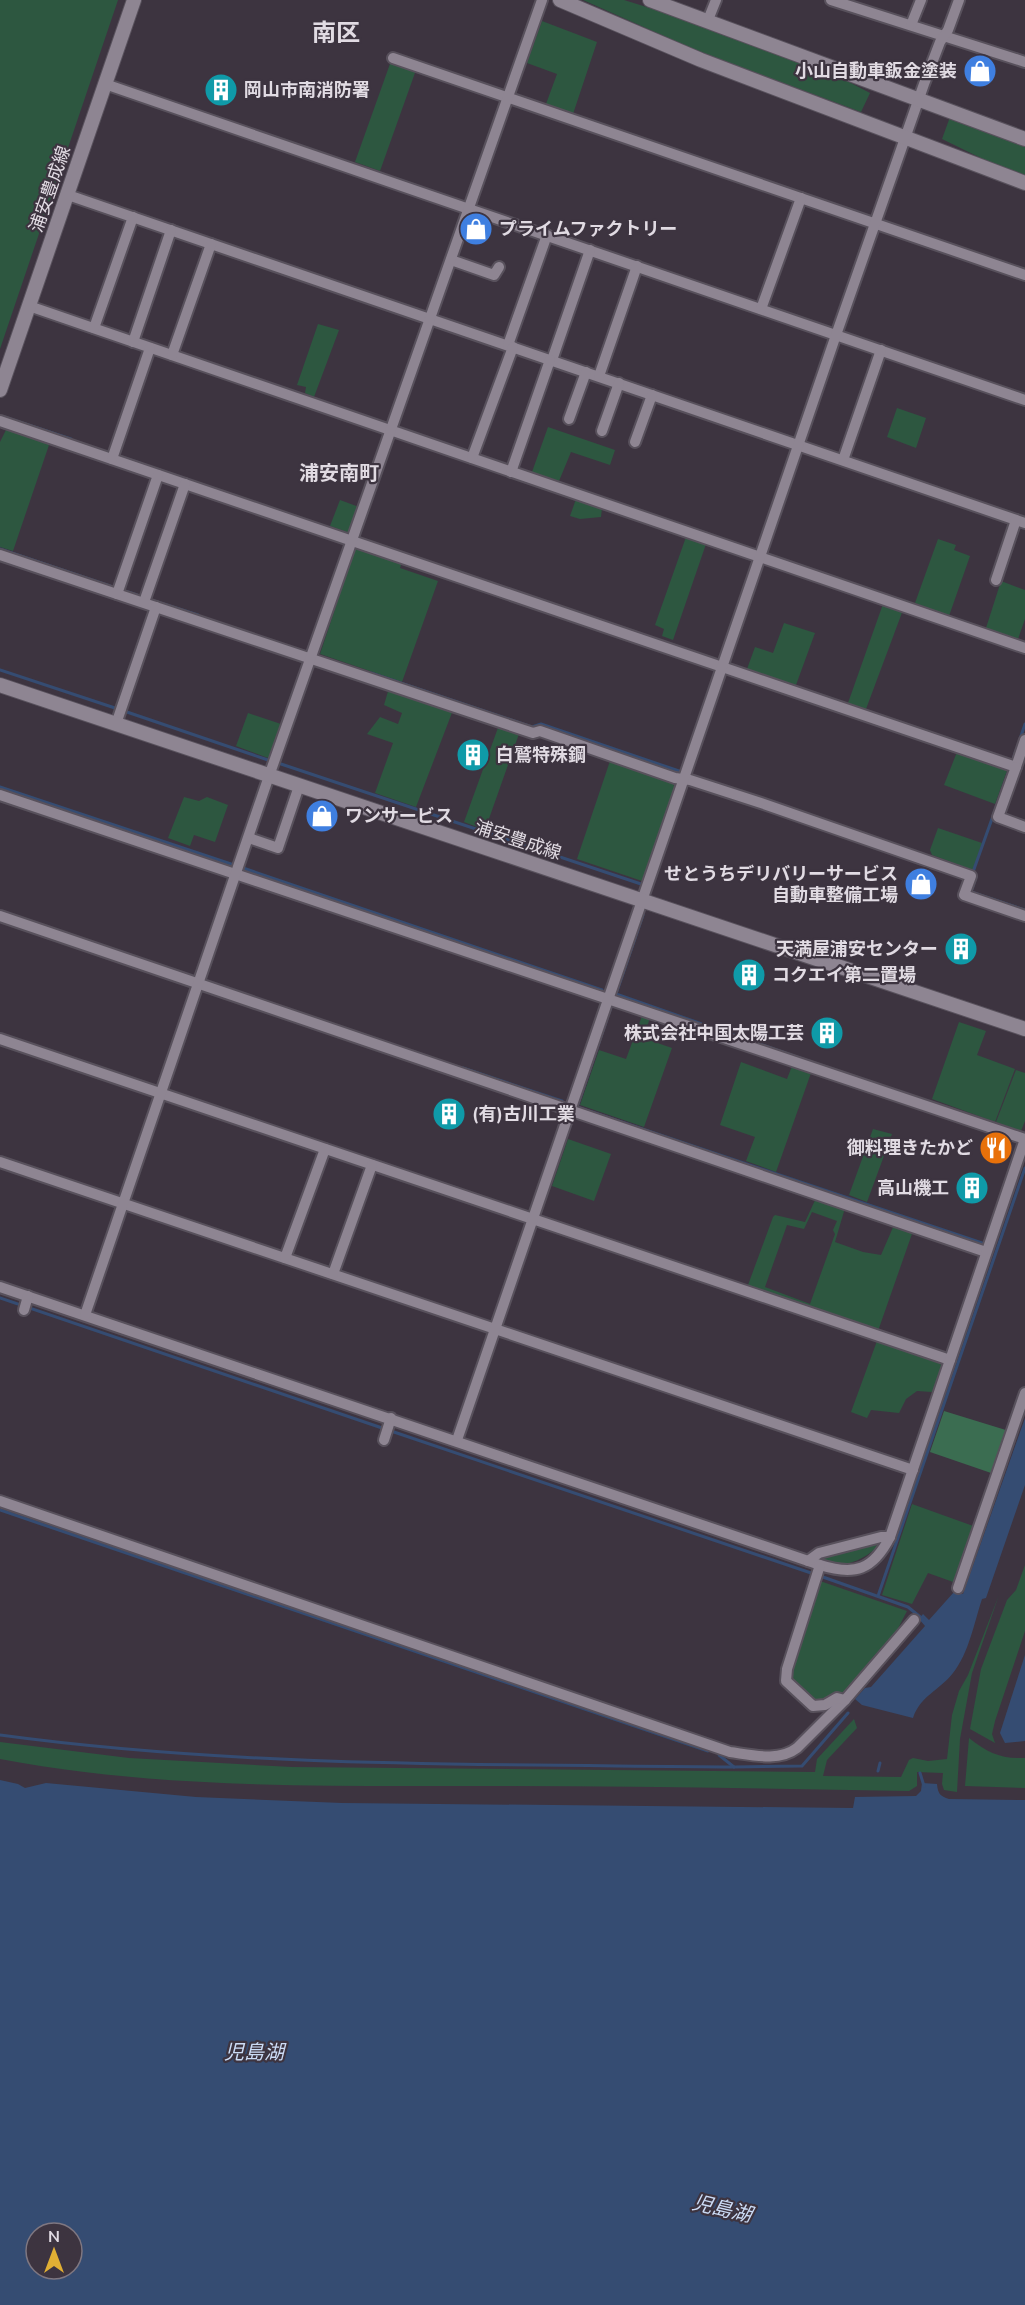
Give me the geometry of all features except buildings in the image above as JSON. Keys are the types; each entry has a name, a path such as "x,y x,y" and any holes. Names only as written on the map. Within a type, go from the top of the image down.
{"main road":[{"name":"浦安豊成線","path":"0,390 134,0"},
{"path":"560,0 701,60 1025,183"},
{"path":"650,0 1025,139"},
{"name":"浦安豊成線","path":"0,685 119,715 269,776 1025,1029"}],"street":[{"path":"85,1315 269,776 542,0"},
{"path":"708,20 716,0"},
{"path":"911,25 921,0"},
{"path":"457,1440 836,335 919,99 959,0"},
{"path":"839,1 1025,62"},
{"path":"393,58 1025,275"},
{"path":"105,84 762,307 1025,400"},
{"path":"68,195 430,319 552,358 586,372 599,374 652,395 844,458 1020,521 996,580"},
{"path":"762,307 801,198"},
{"path":"94,328 133,217"},
{"path":"133,342 171,230"},
{"path":"473,456 547,235"},
{"path":"172,355 211,243"},
{"path":"512,469 590,250"},
{"path":"451,260 494,275 499,267"},
{"path":"599,374 637,266"},
{"path":"29,306 391,431 512,469 1025,648"},
{"path":"112,459 150,348"},
{"path":"844,458 881,350"},
{"path":"569,419 586,372"},
{"path":"602,431 619,383"},
{"path":"635,442 652,395"},
{"path":"0,421 1016,767"},
{"path":"117,594 158,475"},
{"path":"144,603 185,484"},
{"path":"0,555 533,733 540,731 761,803 971,876 964,895 1025,916"},
{"path":"119,715 156,607"},
{"path":"1025,740 998,818 1025,827"},
{"path":"249,838 278,848 299,786"},
{"path":"0,795 1025,1139 890,1537 881,1554 868,1565 853,1570 818,1571"},
{"path":"0,916 986,1252"},
{"path":"0,1039 950,1360"},
{"path":"285,1258 325,1149"},
{"path":"0,1162 913,1470"},
{"path":"333,1275 372,1165"},
{"path":"0,1287 26,1302 85,1315 388,1429 457,1440 808,1561 818,1571"},
{"path":"958,1588 1025,1394"},
{"path":"0,1501 730,1752 778,1757 789,1754 845,1700 914,1620"},
{"path":"808,1561 819,1553 880,1537 890,1537"},
{"path":"818,1571 787,1669 786,1681 813,1706 825,1705 837,1698 845,1700"}],"green space":[{"path":"0,0 118,0 0,349"},
{"path":"583,0 624,0 669,14 824,69 870,93 861,112 693,49"},
{"path":"542,21 597,42 573,114 546,104 557,74 527,63"},
{"path":"391,61 416,70 380,171 355,162"},
{"path":"950,117 1025,145 1025,175 985,160 942,139"},
{"path":"318,324 339,330 314,397 305,393 306,387 297,385"},
{"path":"897,408 926,418 916,448 887,437"},
{"path":"548,427 615,450 610,465 571,452 559,481 532,472"},
{"path":"7,428 50,442 13,551 0,547 0,442"},
{"path":"576,499 602,508 601,517 580,519 570,516"},
{"path":"340,500 359,507 350,533 330,526"},
{"path":"686,537 706,544 673,640 662,636 664,629 655,625"},
{"path":"938,539 956,545 954,550 970,556 949,616 915,603"},
{"path":"356,546 402,562 400,568 438,581 402,682 320,654"},
{"path":"1001,581 1025,590 1025,619 1018,639 986,628"},
{"path":"883,604 903,610 866,709 848,703"},
{"path":"784,623 815,633 796,685 747,669 755,647 773,653"},
{"path":"389,688 453,710 416,807 375,793 393,743 367,734 380,717 398,724 402,713 384,705"},
{"path":"248,713 284,725 271,759 236,746"},
{"path":"499,725 520,731 485,830 464,822"},
{"path":"957,752 1008,768 995,804 944,785"},
{"path":"610,761 672,782 676,789 642,881 577,859"},
{"path":"184,797 199,801 207,797 228,805 215,842 194,835 190,846 168,838"},
{"path":"938,828 982,843 973,870 932,855 930,850"},
{"path":"642,1016 650,1018 643,1038 672,1048 644,1127 580,1105 599,1050 626,1059"},
{"path":"959,1022 986,1031 977,1055 1015,1069 995,1122 932,1099"},
{"path":"741,1062 787,1079 792,1066 811,1073 776,1172 746,1161 755,1137 720,1125"},
{"path":"1016,1070 1025,1073 1025,1121 1021,1131 996,1122"},
{"path":"873,1129 892,1134 867,1202 849,1195"},
{"path":"568,1139 611,1154 594,1201 552,1186"},
{"path":"816,1198 845,1208 835,1242 863,1252 881,1255 894,1225 913,1231 878,1331 748,1285 773,1217 775,1215 805,1222","holes":["812,1212 837,1221 833,1230 835,1234 810,1304 765,1287 787,1225 804,1229"]},
{"path":"877,1341 939,1361 942,1367 932,1392 917,1391 906,1399 899,1413 871,1410 867,1418 851,1412"},
{"path":"944,1411 1009,1431 994,1474 930,1452"},
{"path":"912,1504 976,1527 956,1583 928,1573 912,1604 882,1595"},
{"path":"881,1542 866,1555 847,1564 834,1564 820,1559 822,1555"},
{"path":"1025,1565 1025,1631 995,1721 992,1734 995,1743 970,1729 981,1669 1007,1600 1016,1590"},
{"path":"820,1581 907,1611 890,1644 845,1692 835,1693 818,1703 791,1681 790,1672"},
{"path":"999,1595 972,1673 960,1739 957,1792 944,1790 943,1773 917,1772 917,1786 909,1791 348,1786 173,1780 115,1775 0,1759 0,1742 129,1758 292,1767 815,1772 817,1759 854,1719 857,1728 827,1760 823,1776 901,1777 909,1760 913,1758 928,1761 947,1759 952,1715 959,1691 968,1675"},
{"path":"969,1738 995,1754 1025,1758 1025,1788 965,1786"}],"water":[{"path":"1025,1418 1025,1485 986,1598 982,1599 959,1665 948,1679 920,1704 913,1718 862,1705 855,1699 865,1688 871,1687 925,1626 919,1619 923,1614 929,1620 954,1592 963,1594"},
{"path":"1025,1655 1025,1741 1005,1743 1000,1733"},
{"name":"児島湖","path":"0,1780 25,1788 46,1783 196,1797 342,1803 853,1808 855,1797 916,1796 921,1791 922,1783 937,1784 940,1794 949,1799 1025,1800 1025,2305 0,2305"}],"waterway":[{"path":"4,417 71,439"},
{"path":"121,457 142,464"},
{"path":"0,549 110,586"},
{"path":"128,592 137,595"},
{"path":"154,601 198,615"},
{"path":"0,670 118,709"},
{"path":"371,673 532,727 541,724 679,771"},
{"path":"124,711 268,760"},
{"path":"1020,739 1025,724"},
{"path":"1012,762 1017,748"},
{"path":"281,764 641,884"},
{"path":"973,872 1009,771"},
{"path":"0,787 234,865"},
{"path":"243,868 602,990"},
{"path":"976,877 971,892 1025,910"},
{"path":"643,915 616,994 811,1062"},
{"path":"611,1007 577,1107 982,1243"},
{"path":"463,1068 562,1101"},
{"path":"878,1596 1025,1168"},
{"path":"0,1298 385,1429"},
{"path":"391,1431 814,1574"},
{"path":"0,1510 708,1751"},
{"path":"820,1576 908,1607 924,1620"},
{"path":"0,1735 91,1746 274,1759 458,1764 802,1766 848,1713"},
{"path":"719,1755 734,1767"},
{"path":"878,1771 880,1763"},
{"path":"920,1773 924,1786"}],"place":[{"name":"小山自動車鈑金塗装","path":"980,71"},
{"name":"岡山市南消防署","path":"221,90"},
{"name":"プライムファクトリー","path":"476,229"},
{"name":"白鷲特殊鋼","path":"473,755"},
{"name":"ワンサービス","path":"322,816"},
{"name":"せとうちデリバリーサービス 自動車整備工場","path":"921,884"},
{"name":"天満屋浦安センター","path":"961,949"},
{"name":"コクエイ第二置場","path":"749,975"},
{"name":"株式会社中国太陽工芸","path":"827,1033"},
{"name":"(有)古川工業","path":"449,1114"},
{"name":"御料理きたかど","path":"996,1148"},
{"name":"高山機工","path":"972,1188"}],"district":[{"name":"南区","path":"336,33"},
{"name":"浦安南町","path":"339,473"}]}
